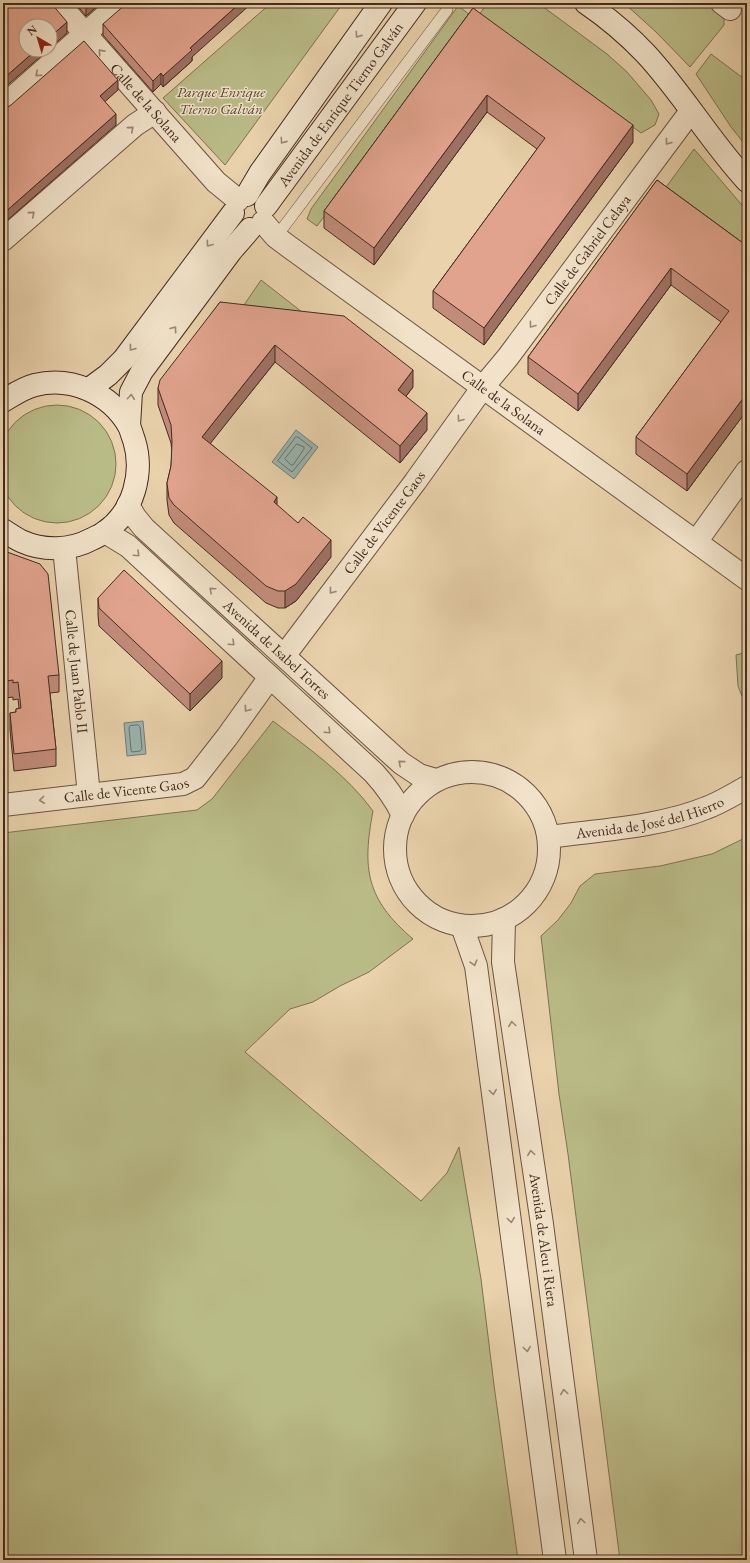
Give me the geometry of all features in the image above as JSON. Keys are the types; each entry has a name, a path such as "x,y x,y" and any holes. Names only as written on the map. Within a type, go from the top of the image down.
{"street":[{"name":"Calle de la Solana","path":"58,3 216,182 239,203"},
{"path":"3,106 120,3"},
{"name":"Avenida de Enrique Tierno Galván","path":"88,389 108,375 124,359 239,203 381,3"},
{"name":"Avenida de Enrique Tierno Galván","path":"129,426 131,392 142,372 231,251 264,223 291,176 414,3"},
{"path":"586,3 631,38 660,71 692,111 720,150 747,181"},
{"name":"Calle de Gabriel Celaya","path":"483,387 508,357 692,111"},
{"path":"3,240 135,125 155,112"},
{"path":"253,195 259,197 264,223 243,228 238,224 234,219 239,203 253,195"},
{"name":"Calle de la Solana","path":"264,223 483,387 747,579"},
{"path":"3,401 18,391 35,385 53,382 71,384 88,389 112,404 129,426 138,452 138,479 128,505 118,520 105,532 85,543 64,548 42,547 20,541 3,530"},
{"name":"Calle de Vicente Gaos","path":"284,656 415,482 483,387"},
{"path":"696,542 747,471"},
{"name":"Avenida de Isabel Torres","path":"128,505 144,528 401,763 419,774 436,780"},
{"name":"Avenida de Isabel Torres","path":"105,532 128,546 383,782 403,815"},
{"name":"Calle de Juan Pablo II","path":"64,548 89,795"},
{"name":"Calle de Vicente Gaos","path":"3,805 183,784 195,778 227,738 270,677"},
{"path":"464,771 479,771 493,774 507,779 520,787 539,809 545,822 549,837 550,853 547,870 531,899 518,911 504,919 477,926 462,926 434,917 412,898 399,876 394,851 395,839 403,815 416,795 436,780 450,774 464,771"},
{"name":"Avenida de José del Hierro","path":"549,837 647,824 681,816 706,808 747,787"},
{"name":"Avenida de Aleu i Riera","path":"504,919 503,962 542,1224 586,1560"},
{"name":"Avenida de Aleu i Riera","path":"462,926 476,966 555,1560"}],"lane":[{"path":"264,223 447,10"}],"green space":[{"name":"Parque Enrique Tierno Galván","path":"271,3 343,3 225,165 163,98"},
{"path":"487,3 538,3 607,54 627,72 651,100 659,114 655,125 641,133 479,15"},
{"path":"624,3 713,3 726,14 724,18 724,25 690,67 656,32"},
{"path":"458,6 473,17 317,226 307,219 311,209"},
{"path":"711,54 747,81 747,147 731,127 696,74"},
{"path":"694,149 747,211 747,251 664,190"},
{"path":"261,280 302,312 244,305"},
{"path":"57,405 68,406 79,410 90,415 99,422 106,431 111,442 115,453 115,475 111,486 106,497 99,506 90,513 79,518 68,522 57,523 46,522 35,518 24,513 15,506 8,497 3,486 -1,475 -2,464 -1,453 3,442 8,431 15,422 24,415 35,410 46,406"},
{"path":"747,652 747,709 738,686 736,655"},
{"path":"273,721 339,774 363,798 373,811 368,850 368,866 371,882 385,910 413,939 369,972 340,986 313,1002 290,1009 245,1052 421,1201 447,1173 459,1147 481,1279 518,1560 3,1560 3,833 197,810 212,799"},
{"path":"747,837 747,1560 620,1560 559,1094 541,936 558,920 571,903 580,886 595,874 660,866 712,854"}],"water":[{"path":"296,430 318,447 294,479 272,462"},
{"path":"143,721 146,754 127,756 124,723"}],"building":[{"path":"3,3 51,3 67,22 58,30 58,18 18,18 18,58 27,58 3,79"},
{"path":"127,3 240,3 190,48 192,50 163,76 161,73 153,81 103,24"},
{"path":"473,8 633,125 484,328 433,291 545,138 487,95 374,248 324,211"},
{"path":"84,41 118,80 100,96 116,114 3,214 3,107 6,108 11,105"},
{"path":"657,180 747,246 747,393 687,474 636,437 729,311 671,268 578,394 528,357"},
{"path":"220,302 344,316 413,370 398,390 427,413 400,446 275,345 202,437 277,497 274,502 298,523 303,517 331,540 296,584 285,591 278,591 266,586 174,505 169,498 167,483 171,466 171,425 158,388 160,380"},
{"path":"747,510 747,517 744,515"},
{"path":"3,549 7,552 40,564 48,574 59,675 48,676 56,749 14,754 10,713 16,712 16,709 21,708 18,682 13,683 13,680 6,681 3,647"},
{"path":"124,570 222,661 190,694 99,608 98,598"}]}
